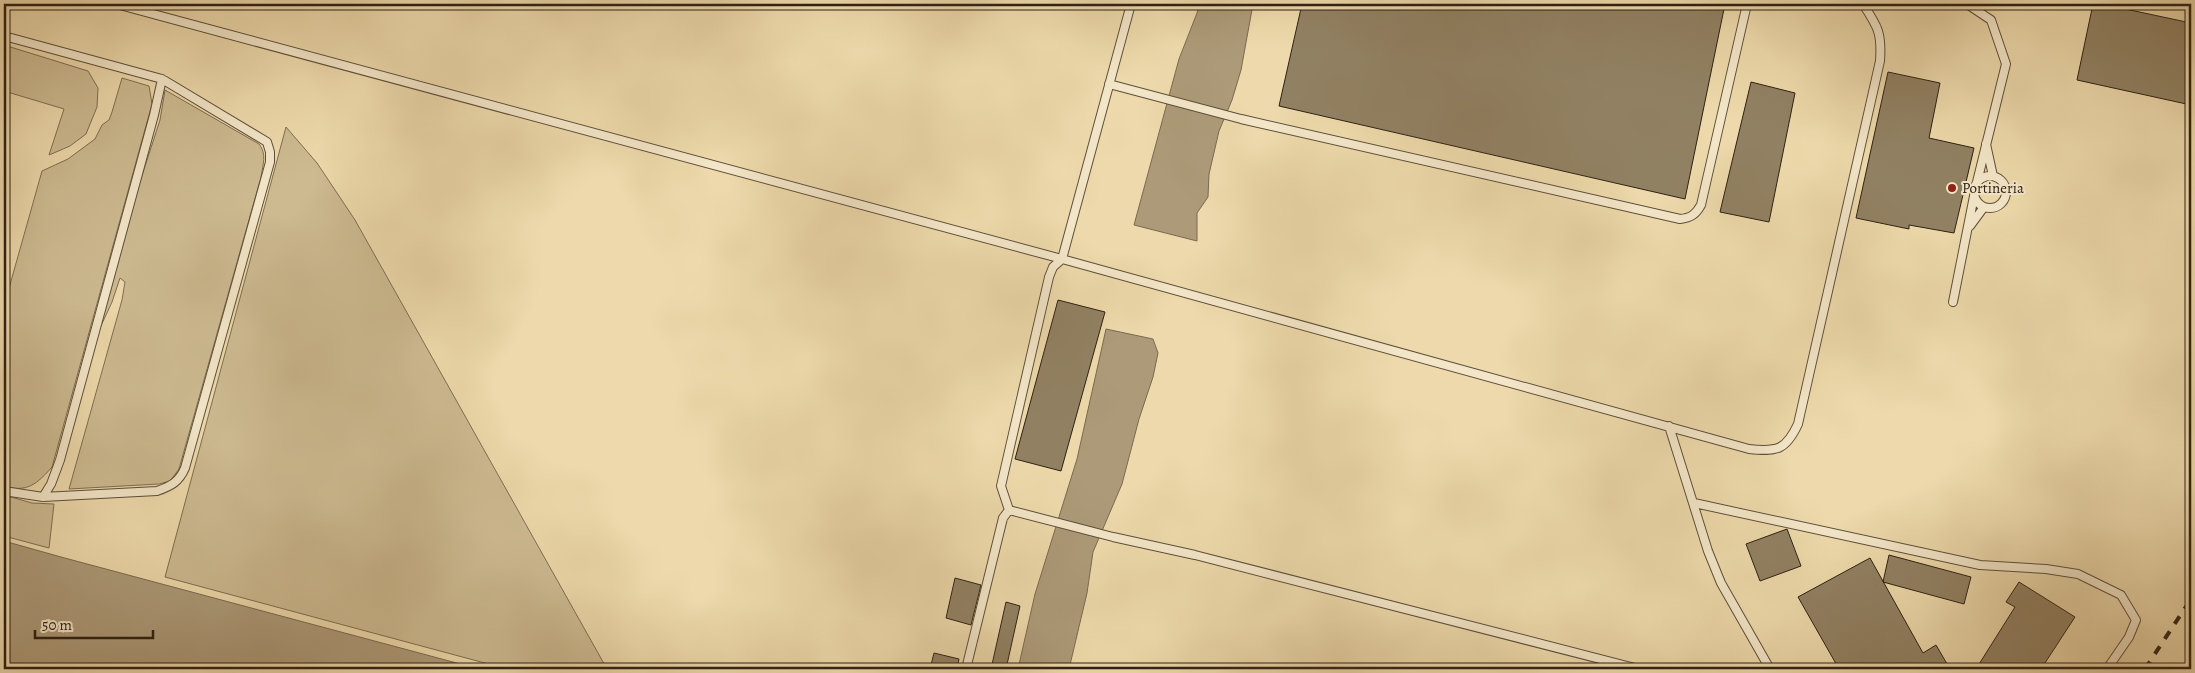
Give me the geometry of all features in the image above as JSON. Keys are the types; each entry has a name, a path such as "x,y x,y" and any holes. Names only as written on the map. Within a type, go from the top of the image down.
{"lane":[{"path":"116,4 1062,259 1669,426 1749,450 1773,451 1790,440 1798,424 1880,61 1882,40 1876,24 1863,4"},
{"path":"1009,510 1001,486 1049,277 1053,267 1062,259 1130,4"},
{"path":"1109,84 1241,119 1685,218 1696,214 1701,205 1747,4"},
{"path":"1952,302 1969,227 1974,186 1977,182 2006,64 1991,20 1967,4"},
{"path":"4,36 162,78 268,142 270,152 182,477 173,486 157,491 43,497 4,491"},
{"path":"43,497 51,484 60,460 154,115 162,78"},
{"path":"1974,196 1976,201 1989,208 1999,205 2005,196 2004,185 1993,176 1986,142"},
{"path":"1977,182 1985,176 1993,176"},
{"path":"1969,227 1984,207"},
{"path":"1669,426 1708,551 1721,583 1770,669"},
{"path":"1694,503 1980,565 2046,569 2078,574 2121,595 2136,620 2129,637 2107,669"},
{"path":"1009,510 1113,537 1195,555 1639,669"},
{"path":"966,669 1004,518 1009,510"}],"shaded area":[{"path":"1199,4 1253,4 1241,70 1232,100 1219,131 1209,174 1208,197 1197,213 1197,241 1134,225 1179,59"},
{"path":"4,45 88,71 98,88 97,107 86,134 70,146 49,155 64,109 4,91"},
{"path":"122,78 149,86 152,104 52,467 31,486 12,488 4,486 4,306 42,171 68,159 95,139 102,125 109,120"},
{"path":"165,90 259,144 264,155 261,177 179,469 170,481 159,484 69,489 122,300 125,282 120,278 100,328 136,194 160,120"},
{"path":"286,127 317,163 355,220 607,669 507,669 165,577"},
{"path":"1106,329 1153,339 1158,353 1153,377 1139,419 1122,484 1093,552 1087,593 1069,669 1018,669 1035,594 1077,459"},
{"path":"4,495 32,503 54,504 49,548 4,536"},
{"path":"4,541 61,557 479,669 4,669"}],"building":[{"path":"1302,4 1725,4 1685,199 1279,106"},
{"path":"2093,4 2102,4 2191,23 2191,105 2077,80"},
{"path":"1888,72 1940,83 1929,138 1974,148 1954,233 1909,225 1909,229 1856,218"},
{"path":"1751,82 1795,93 1769,222 1720,212"},
{"path":"1058,300 1105,312 1061,471 1015,459"},
{"path":"1787,529 1801,566 1760,581 1746,544"},
{"path":"1889,555 1971,577 1964,604 1883,582"},
{"path":"1870,558 1923,653 1936,645 1950,669 1839,669 1798,597"},
{"path":"955,578 981,585 971,625 946,618"},
{"path":"2019,582 2075,617 2041,669 1976,669 2015,607 2006,602"},
{"path":"1006,602 1020,606 1006,669 991,669"},
{"path":"934,653 959,659 957,669 930,669"}],"railway":[{"path":"2145,669 2191,599"}],"place":[{"name":"Portineria","path":"1952,188"}]}
